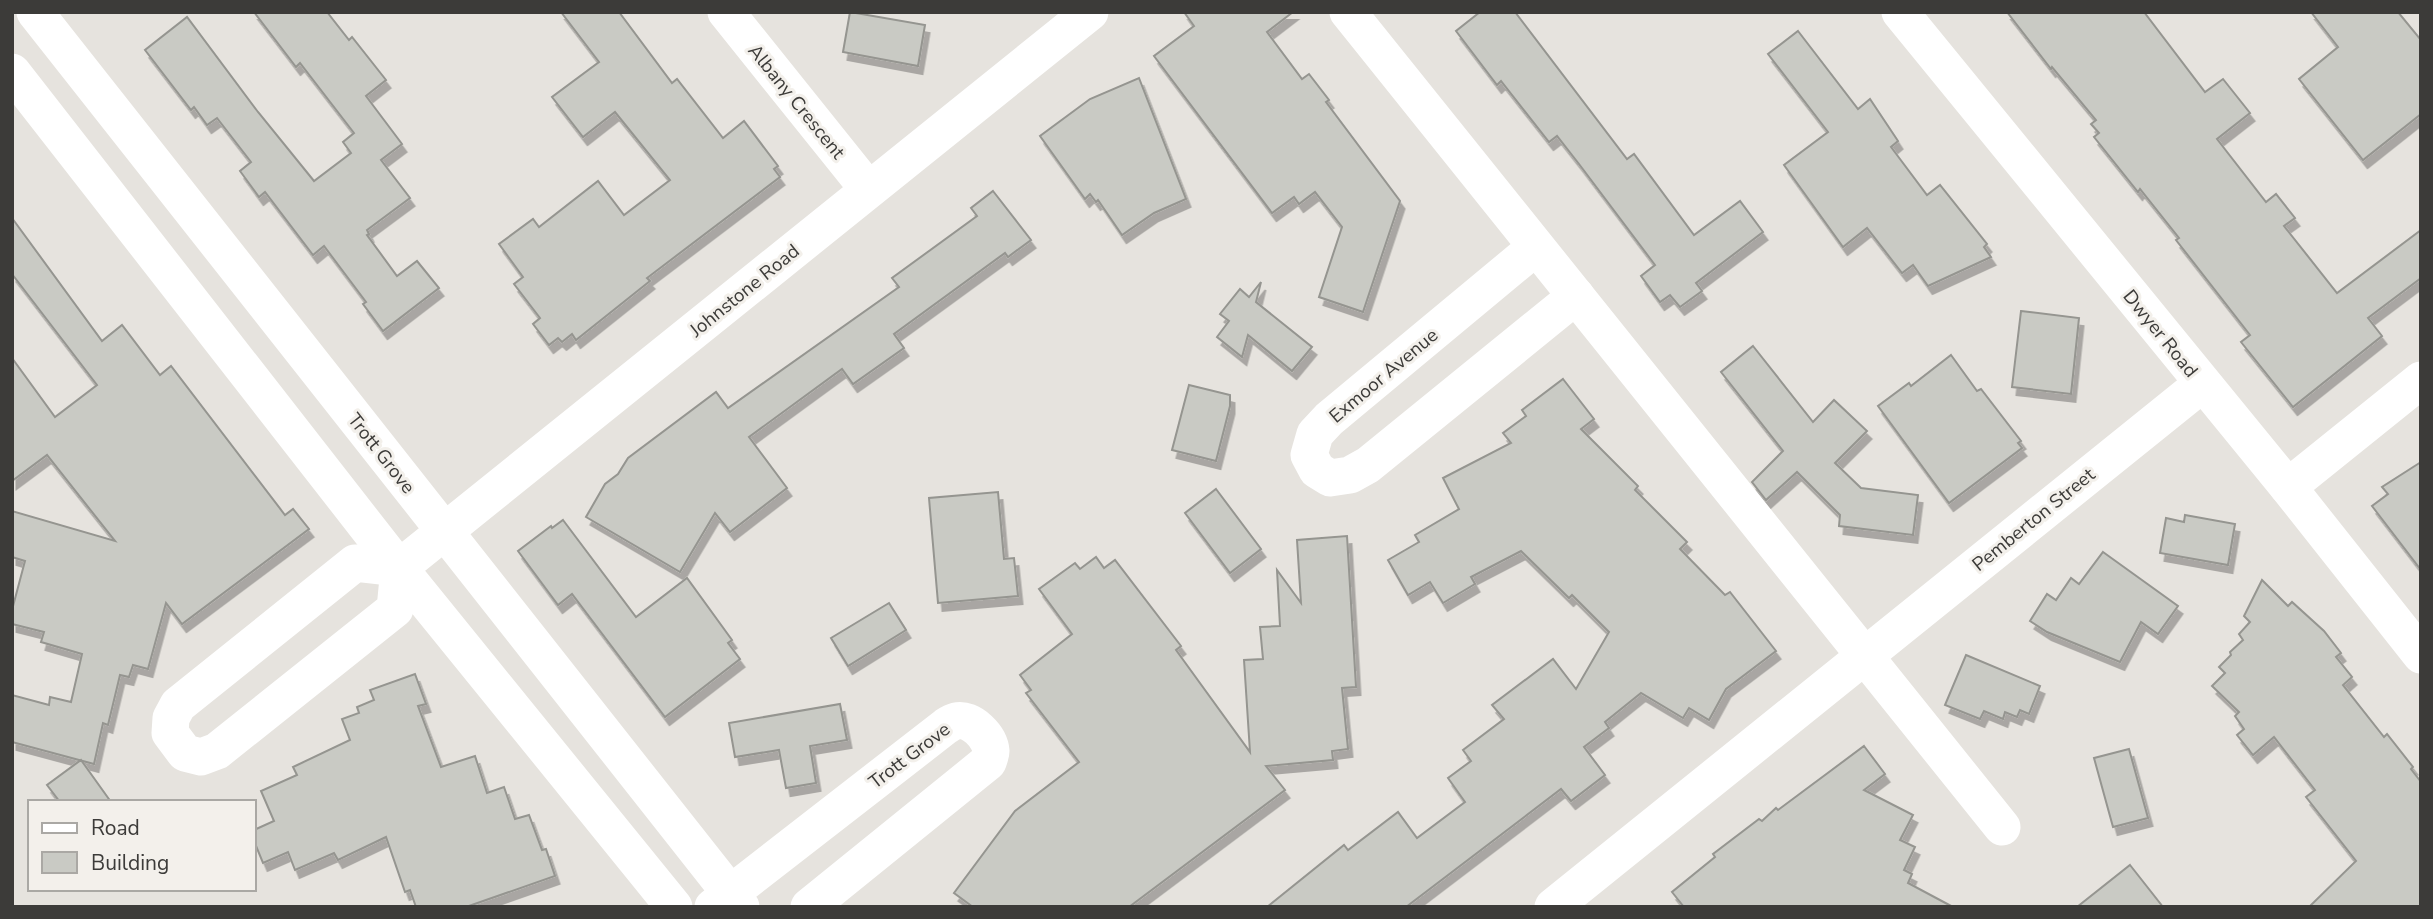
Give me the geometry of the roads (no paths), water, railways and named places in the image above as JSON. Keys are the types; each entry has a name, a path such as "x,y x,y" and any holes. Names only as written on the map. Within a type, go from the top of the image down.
{"street":[{"name":"Trott Grove","path":"35,12 443,532 728,902 946,726 956,721 974,724 992,752 988,762 809,907"},
{"name":"Albany Crescent","path":"726,12 868,189"},
{"name":"Johnstone Road","path":"399,568 1090,12"},
{"path":"1348,12 2002,827"},
{"name":"Dwyer Road","path":"1900,12 2421,654"},
{"path":"12,72 399,568 674,907"},
{"name":"Exmoor Avenue","path":"1536,247 1329,419 1315,434 1309,455 1317,470 1330,478 1350,475 1368,465 1576,296"},
{"path":"2288,487 2421,380"},
{"name":"Pemberton Street","path":"1553,907 2202,384"},
{"path":"355,563 399,568 395,609 217,751 201,757 185,754 170,733 171,718 178,705 355,563"}]}
